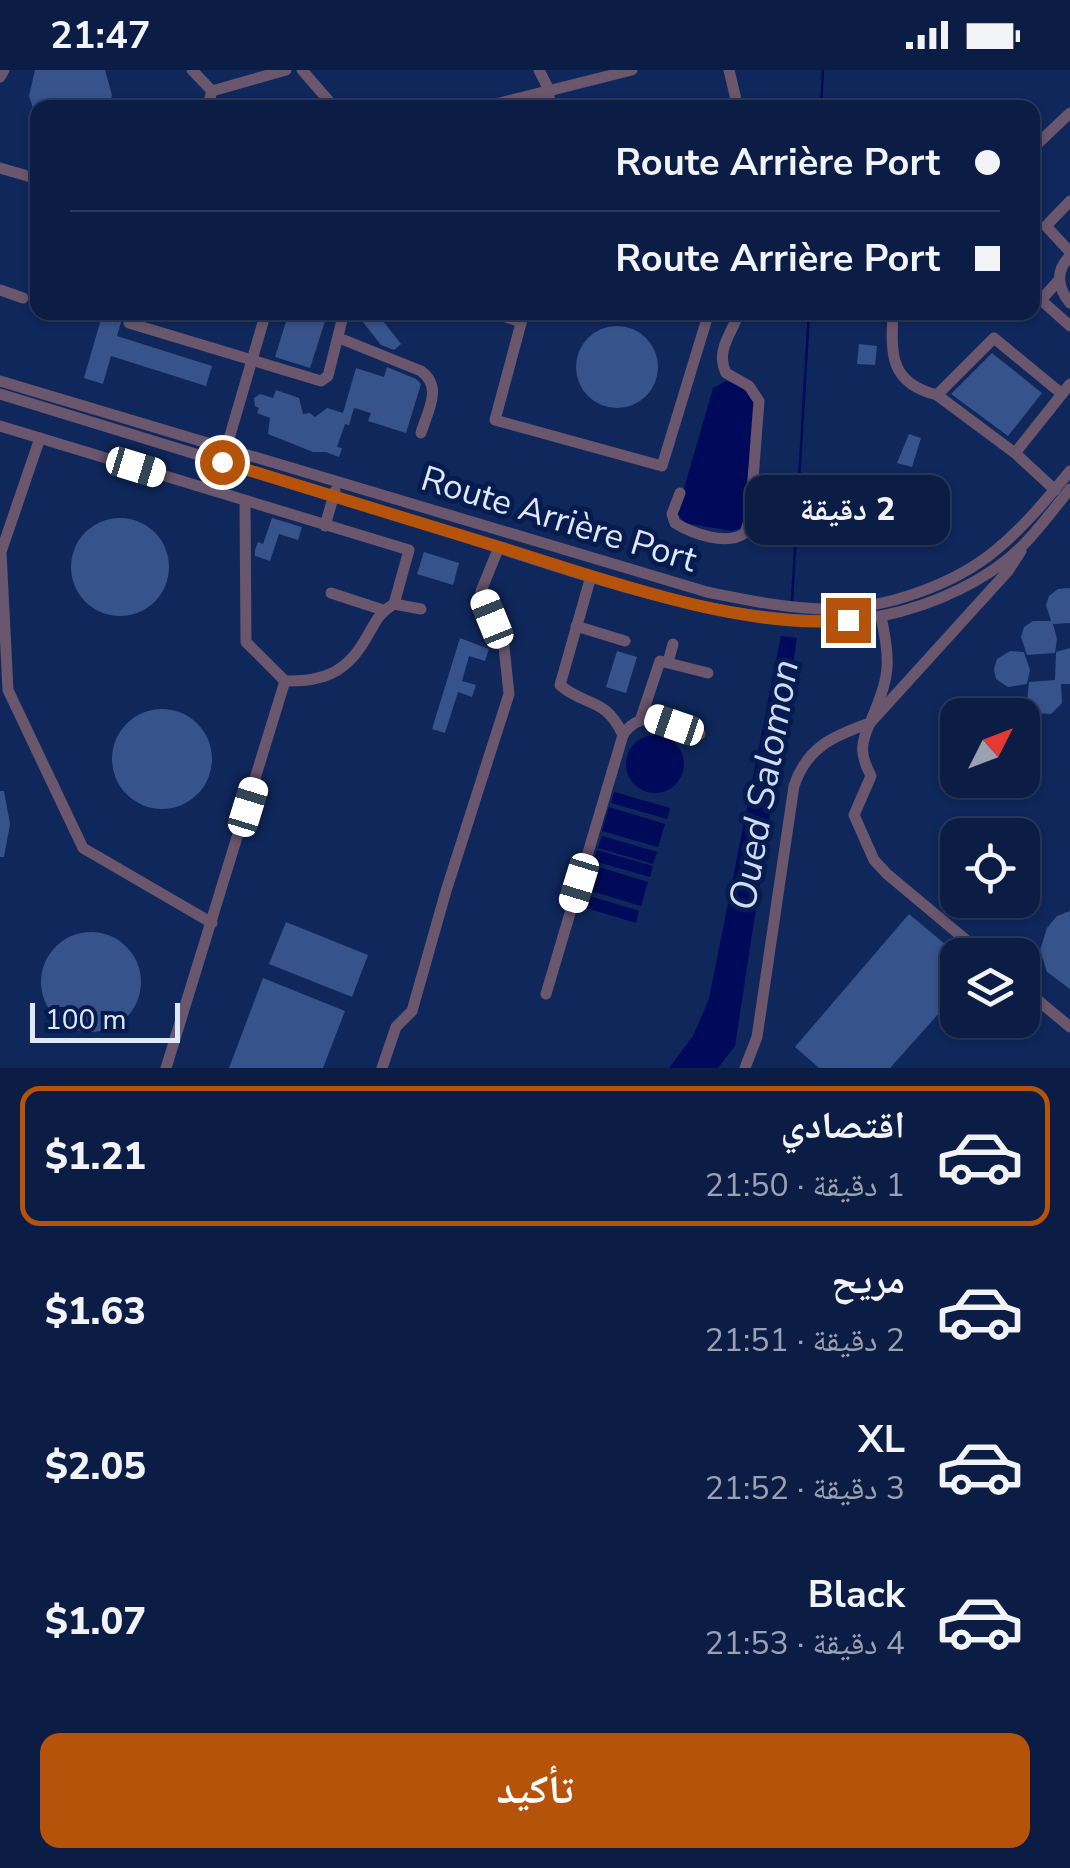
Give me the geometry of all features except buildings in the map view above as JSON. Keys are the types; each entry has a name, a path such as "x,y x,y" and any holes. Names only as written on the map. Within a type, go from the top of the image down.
{"street":[{"path":"192,70 212,91"},
{"path":"212,91 286,70"},
{"path":"302,70 328,100"},
{"path":"539,70 549,90 549,100"},
{"path":"511,100 632,70"},
{"path":"728,70 736,100"},
{"path":"209,100 212,91"},
{"path":"1040,141 1070,113"},
{"path":"0,168 30,177"},
{"path":"1070,201 1046,226 1070,254 1062,264 1059,280 1041,300 1070,326"},
{"path":"1059,280 1070,303"},
{"path":"0,290 23,298"},
{"path":"226,449 264,320"},
{"path":"129,324 324,381 343,320"},
{"path":"521,320 495,420 662,466 707,320"},
{"path":"680,493 672,514 675,523 689,532 732,539 746,533 758,401 749,386 730,377 721,360 735,320"},
{"path":"893,320 891,349 898,371 911,384 937,395 1015,453 1054,490"},
{"path":"340,338 421,370 430,379 434,390 422,433"},
{"path":"937,395 994,338 1066,389 1015,453"},
{"name":"Route Arrière Port","path":"0,381 707,592 811,615 900,598 970,568 1017,532 1070,471"},
{"name":"Route Arrière Port","path":"0,394 591,576 729,612 776,618 881,616 939,598 977,580 1025,543 1070,489"},
{"path":"0,426 409,550 389,607 378,614 354,658 326,678 285,681 246,642 245,501"},
{"path":"40,438 0,552 8,690 82,848 212,923"},
{"path":"325,526 338,482"},
{"path":"744,1068 757,1037 794,786 800,768 822,742 870,723 1008,571 1025,543"},
{"path":"382,1068 396,1027 412,1011 508,694 504,647 481,591 499,547"},
{"path":"591,576 560,685 597,702 616,721 623,735"},
{"path":"330,594 389,607 421,609"},
{"path":"881,616 890,666 886,685 861,742 862,758 871,776 854,815 866,845 887,874 964,938"},
{"path":"576,626 625,641"},
{"path":"668,662 673,644"},
{"path":"546,994 623,735 644,715 658,663 708,673"},
{"path":"166,1068 285,681"},
{"path":"644,715 700,734"},
{"path":"1040,1002 1070,1026"}],"water":[{"path":"726,381 751,389 756,395 744,527 732,531 685,523 677,513 713,388"},
{"path":"781,636 797,638 735,1046 718,1068 669,1068 693,1036 709,999"},
{"path":"655,735 675,744 684,764 675,784 655,793 635,784 626,764 635,744"},
{"path":"614,792 670,808 667,819 611,803"},
{"path":"609,807 665,824 658,847 602,831"},
{"path":"602,836 657,852 653,864 598,848"},
{"path":"597,850 653,866 650,877 594,861"},
{"path":"592,865 648,882 641,906 585,889"},
{"path":"583,894 639,911 636,923 580,906"}],"waterway":[{"name":"Oued Salomon","path":"821,100 823,70"},
{"name":"Oued Salomon","path":"792,600 809,320"}],"route":[{"path":"222,462 591,576 729,612 810,621 848,620"}]}
